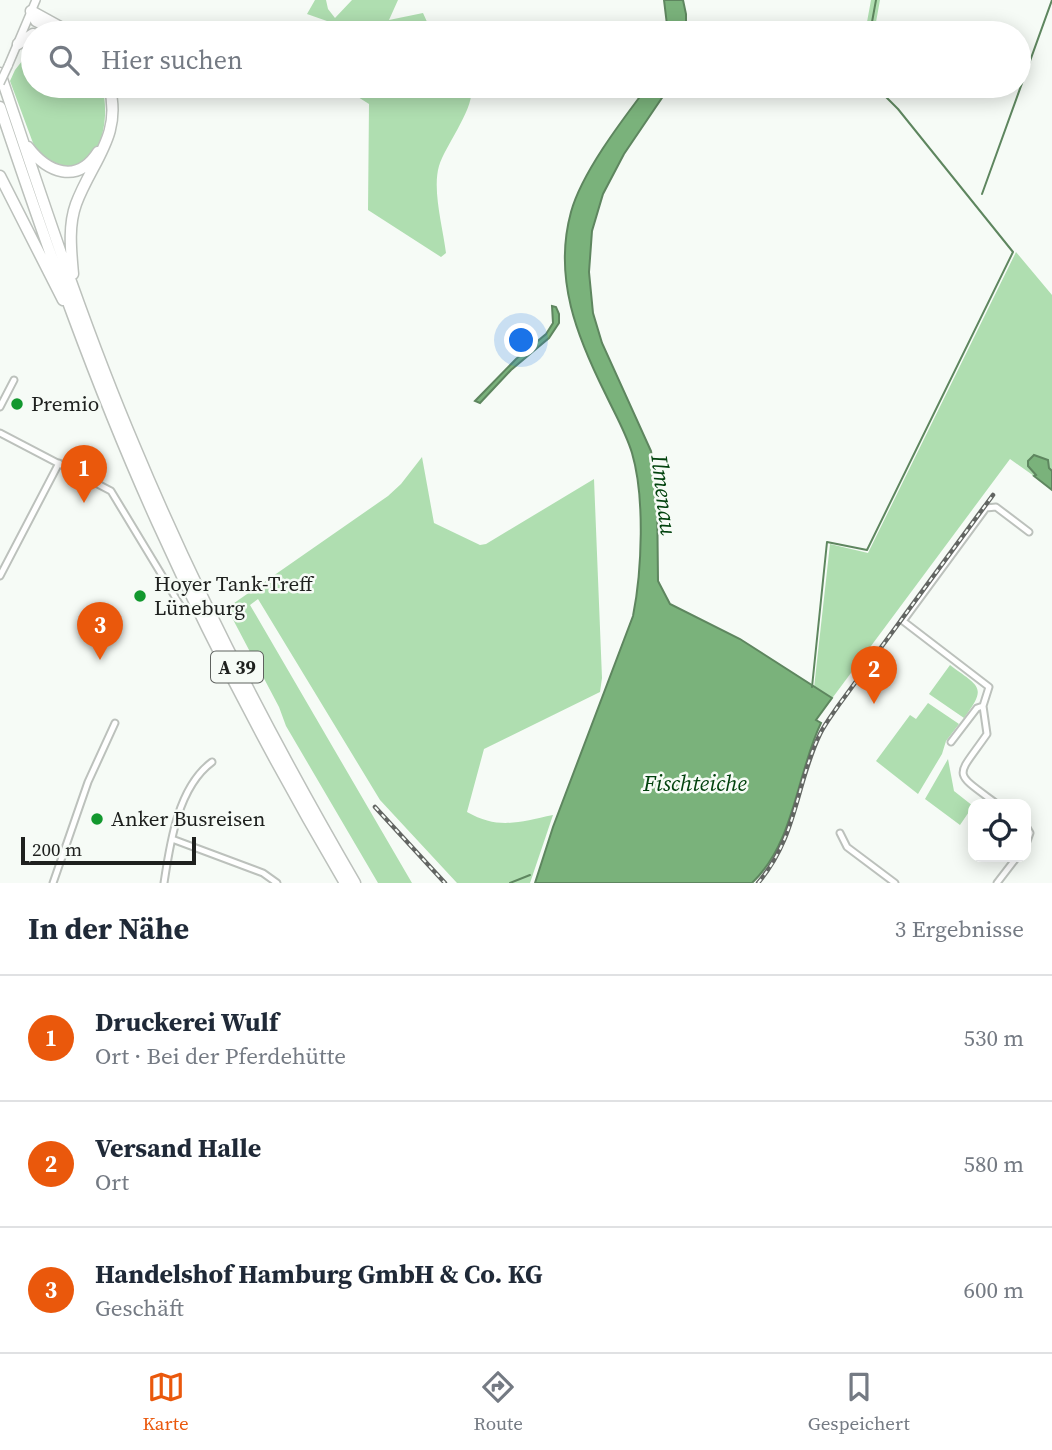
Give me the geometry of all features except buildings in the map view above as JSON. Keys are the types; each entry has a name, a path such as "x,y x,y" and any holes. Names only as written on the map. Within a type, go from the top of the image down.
{"highway":[{"path":"32,11 36,21"},
{"path":"32,11 50,21"},
{"name":"A 39","path":"4,69 23,141 75,292 134,444 202,596 274,739 355,883"},
{"path":"23,141 42,163 58,171 72,171 87,165 98,152 106,131 108,98"},
{"path":"75,292 71,244 75,206 106,147 111,132 111,98"},
{"name":"A 39","path":"0,107 86,346 136,472 203,620 266,743 345,883"},
{"path":"0,176 86,346"}],"main road":[{"path":"28,21 36,0"},
{"path":"0,83 4,69 21,37"}],"street":[{"path":"0,407 14,380"},
{"path":"0,433 116,495 183,610"},
{"path":"0,576 59,463"},
{"path":"990,799 968,783 962,775 962,768 986,734 983,706 989,687 903,621 986,508 996,507 1029,532"},
{"path":"951,742 977,708 983,706"},
{"path":"53,883 85,789 114,723"},
{"path":"164,883 179,815 200,771 212,762"},
{"path":"840,833 847,847 895,883"},
{"path":"172,839 263,873 277,883"},
{"path":"997,883 1013,862"}],"shaded area":[{"path":"315,0 326,0 328,9 335,18 352,0 398,0 389,20 423,13 427,21 327,21 307,14"},
{"path":"871,0 880,0 876,21 867,21"},
{"path":"21,62 21,98 104,98 103,133 99,145 84,162 66,168 47,160 38,151 10,81"},
{"path":"360,98 470,98 437,176 437,197 446,253 441,257 368,210 369,104"},
{"path":"1016,252 1052,295 1052,470 1048,460 1030,458 1028,466 1034,476 1010,459 816,720 555,883 670,604 814,688 830,544 868,553"},
{"path":"422,457 434,523 480,545 486,544 594,479 602,678 600,692 484,749 467,812 499,823 553,815 530,883 457,883 380,800 258,599 250,605 412,883 378,883 286,726 279,707 227,608 388,496"},
{"path":"950,665 977,688 976,699 964,718 929,694"},
{"path":"928,703 959,724 946,741 942,754 918,794 876,761 910,715 916,719"},
{"path":"948,759 954,791 968,802 968,813 960,825 925,799"}],"water":[{"path":"664,0 683,0 686,21 667,21"},
{"name":"Fischteiche","path":"639,98 662,98 624,154 603,194 592,231 589,272 593,313 602,343 651,451 657,490 658,581 670,604 740,639 832,698 816,720 821,723 786,828 766,866 752,883 535,883 553,827 633,616 636,598 641,534 636,471 627,438 577,329 567,284 565,260 566,236 576,196 604,146"},
{"path":"552,306 556,307 559,314 559,323 549,338 511,370 480,403 475,401 516,359 546,334 553,323"},
{"path":"1034,455 1048,460 1052,471 1052,490 1034,476 1036,475 1028,466 1028,461"}],"waterway":[{"path":"872,21 876,0"},
{"path":"1031,58 1052,0"},
{"path":"812,687 827,542 867,550 1013,252 887,98"},
{"path":"982,194 1017,98"},
{"path":"510,883 530,875"}],"railway":[{"path":"758,883 781,847 812,753 824,727 993,495"},
{"path":"375,807 445,883"}],"place":[{"name":"Premio","path":"17,404"},
{"name":"Druckerei Wulf","path":"84,503"},
{"name":"Hoyer Tank-Treff Lüneburg","path":"140,596"},
{"name":"Handelshof Hamburg GmbH & Co. KG","path":"100,660"},
{"name":"Versand Halle","path":"874,704"},
{"name":"Anker Busreisen","path":"97,819"}],"water label":[{"name":"Ilmenau","path":"664,495"}]}
